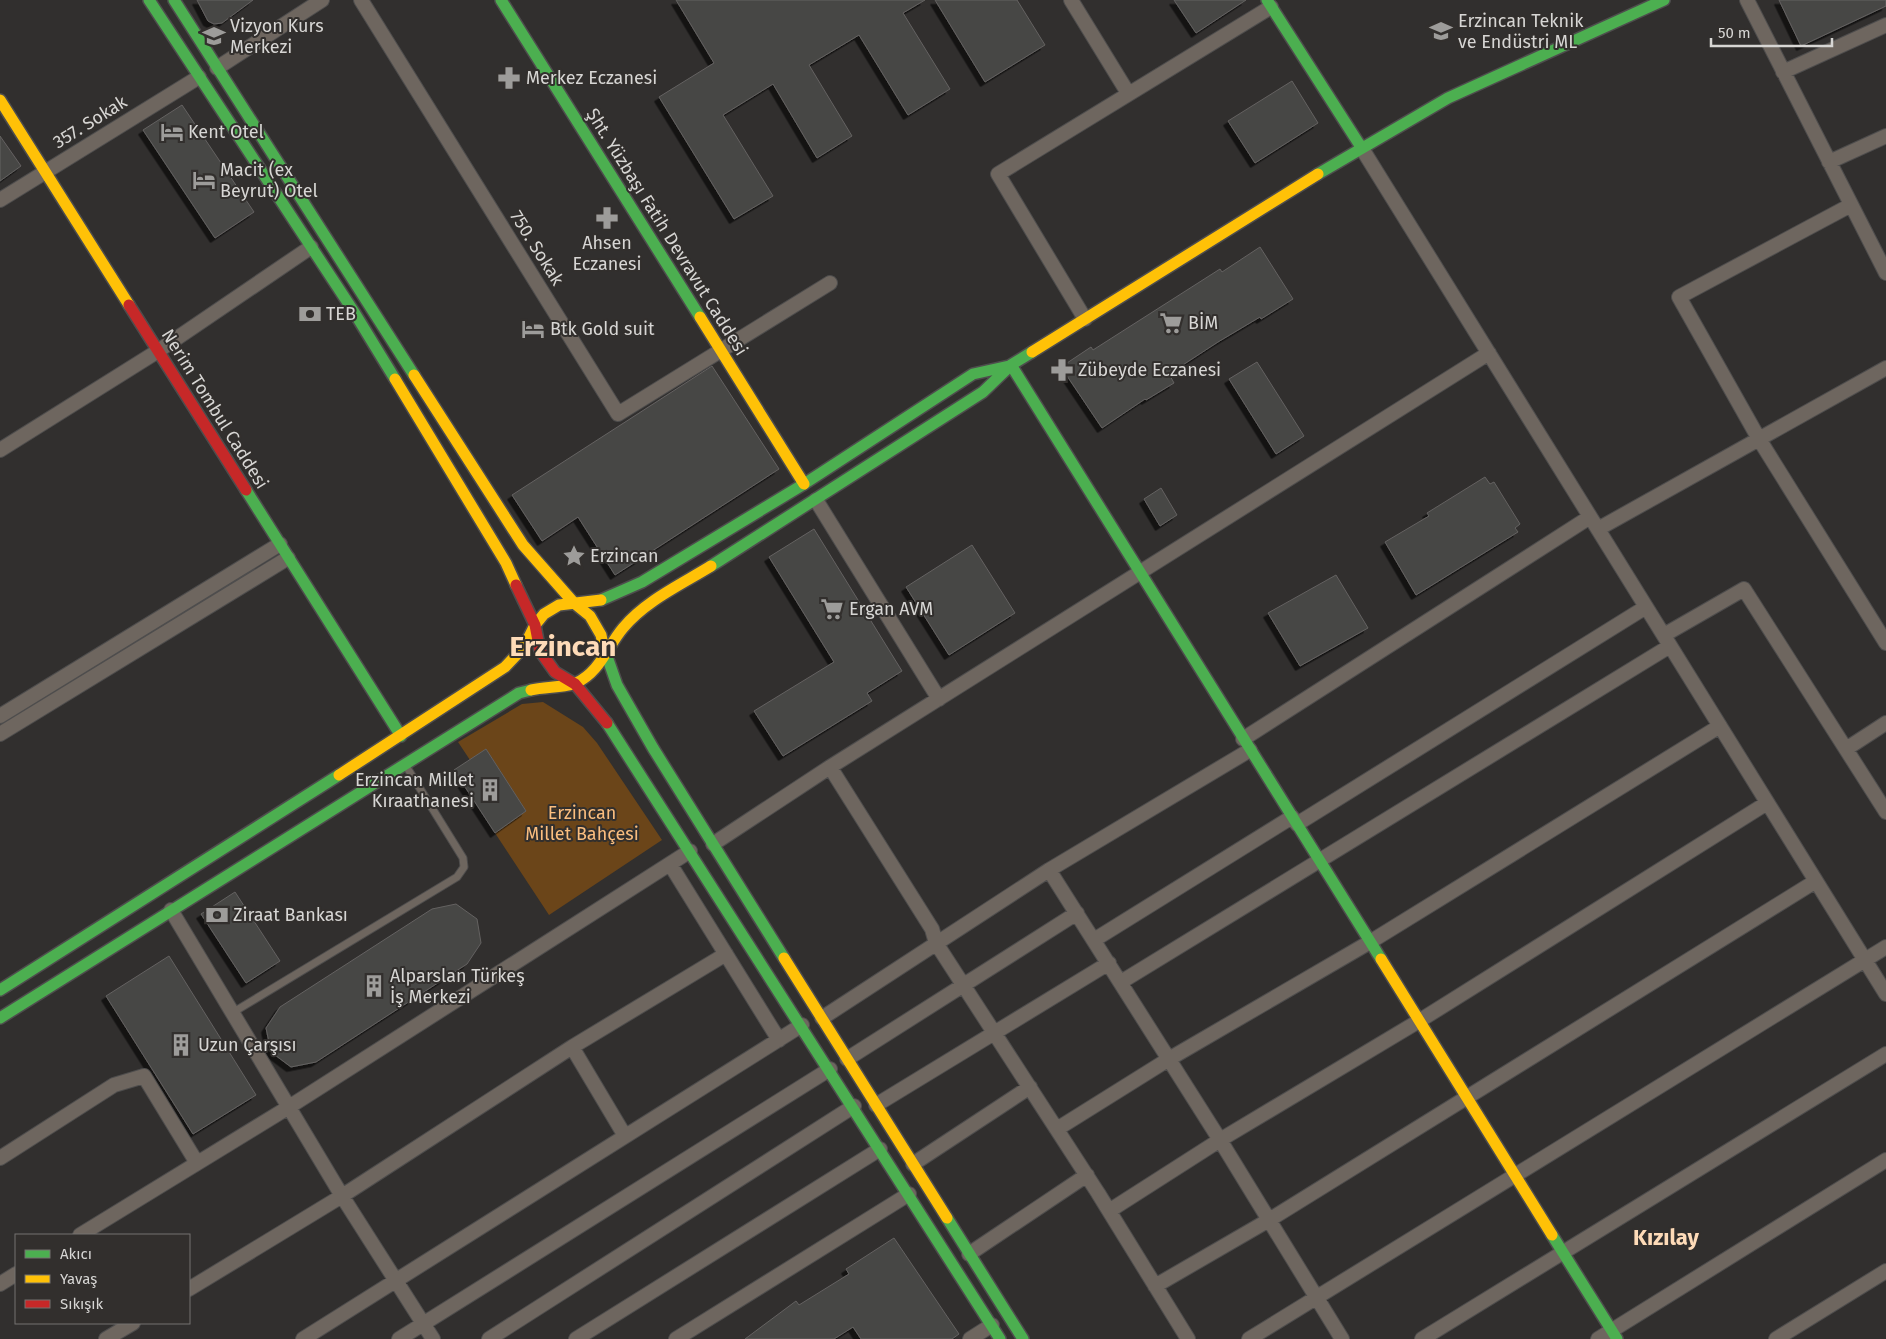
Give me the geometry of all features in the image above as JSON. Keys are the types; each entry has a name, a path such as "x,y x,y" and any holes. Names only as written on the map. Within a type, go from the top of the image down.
{"main road":[{"path":"149,0 354,312 506,563 535,625 540,651 555,672 575,684 599,711 854,1106 1000,1339"},
{"path":"174,0 523,545 574,603 590,616 602,634 606,656 617,685 713,844 1023,1339"},
{"name":"Şht. Yüzbaşı Fatih Devravut Caddesi","path":"501,0 804,484"},
{"path":"0,1018 519,693 547,686 575,684 591,673 606,656 623,628 645,608 983,392 1010,365 1361,148 1448,98 1664,0"},
{"path":"1269,4 1361,148"},
{"name":"Nerim Tombul Caddesi","path":"0,100 401,736"},
{"path":"2,984 401,736 505,667 524,647 535,625 544,614 559,605 606,599 642,582 804,484 972,374 1010,365"},
{"path":"1010,365 1614,1335"}],"street":[{"path":"217,68 322,0"},
{"name":"750. Sokak","path":"361,0 618,414 720,350"},
{"path":"1070,0 1128,93"},
{"path":"1747,0 1886,273"},
{"path":"1085,319 998,174 1269,4"},
{"path":"1783,72 1886,25"},
{"name":"357. Sokak","path":"0,200 199,77"},
{"path":"1829,162 1886,136"},
{"path":"1361,148 1886,994"},
{"path":"1851,205 1679,297 1759,439 1886,643"},
{"path":"0,450 158,351 311,247"},
{"path":"720,350 830,283"},
{"path":"713,844 830,767 1141,574 1489,353"},
{"path":"1598,529 1886,368"},
{"path":"816,500 939,699"},
{"path":"822,1018 1247,744 1590,517"},
{"path":"0,716 280,544"},
{"path":"0,734 288,558"},
{"path":"1121,982 1667,641 1744,589 1886,812"},
{"path":"1094,940 1646,607"},
{"path":"1846,749 1886,723"},
{"path":"1057,1129 1169,1059 1370,942 1720,726"},
{"path":"830,767 932,929 936,943 1087,1175 1188,1339"},
{"path":"1109,1211 1220,1140 1419,1020 1768,803"},
{"path":"82,1234 289,1107 690,850"},
{"path":"670,864 779,1040"},
{"path":"1049,870 1220,1140 1342,1339"},
{"path":"1155,1286 1268,1220 1816,881"},
{"path":"171,910 342,1196 433,1339"},
{"path":"847,1059 1077,913"},
{"path":"1249,1339 1317,1299 1886,947"},
{"path":"190,1288 342,1196 572,1047 726,954"},
{"path":"876,1105 1109,963"},
{"path":"302,1339 802,1025"},
{"path":"572,1047 625,1136"},
{"path":"1422,1339 1886,1054"},
{"path":"399,1339 830,1069"},
{"path":"0,1158 114,1085 144,1076 197,1163"},
{"path":"913,1164 1030,1087"},
{"path":"489,1339 854,1106"},
{"path":"576,1339 880,1149"},
{"path":"1598,1339 1614,1335 1886,1160"},
{"path":"970,1254 1087,1175"},
{"path":"676,1339 909,1194"},
{"path":"1776,1339 1886,1271"},
{"path":"0,1284 15,1275"},
{"path":"106,1339 131,1324"},
{"path":"970,1339 992,1325"}],"lane":[{"path":"232,1013 457,877 464,867 463,858 405,764"}],"green space":[{"name":"Erzincan Millet Bahçesi","path":"543,702 583,727 597,743 662,840 549,915 495,833 526,811 486,749 470,760 458,742 522,704"}],"building":[{"path":"197,0 253,0 222,23 214,24 208,21"},
{"path":"676,0 925,0 903,13 950,89 908,115 859,35 809,65 852,136 817,158 773,84 723,115 773,196 734,219 659,97 714,63"},
{"path":"935,0 1017,0 1045,45 985,82"},
{"path":"1174,0 1246,0 1196,33"},
{"path":"1779,0 1886,0 1886,6 1801,46"},
{"path":"1292,81 1318,123 1255,163 1228,121"},
{"path":"182,105 254,212 215,238 143,130"},
{"path":"0,136 21,166 0,181"},
{"path":"1260,247 1293,299 1218,342 1169,374 1174,383 1145,399 1102,428 1061,367 1091,347 1093,350 1220,269 1222,272"},
{"path":"1257,362 1304,436 1276,454 1229,379"},
{"path":"712,366 779,469 615,575 578,517 542,541 512,495"},
{"path":"1485,477 1490,484 1494,482 1520,524 1515,528 1518,532 1416,595 1385,542 1429,516 1427,513"},
{"path":"1161,488 1177,515 1160,526 1144,499"},
{"name":"Ergan AVM","path":"814,529 902,671 867,693 872,701 783,756 754,711 834,662 769,557"},
{"path":"972,545 1015,613 949,655 906,587"},
{"path":"1336,575 1368,628 1300,666 1268,613"},
{"name":"Erzincan Millet Kıraathanesi","path":"486,749 526,811 495,833 454,770"},
{"path":"235,892 280,961 246,983 201,914"},
{"name":"Alparslan Türkeş İş Merkezi","path":"456,904 477,919 481,943 467,964 316,1062 291,1067 271,1052 266,1028 280,1007 432,909"},
{"name":"Uzun Çarşısı","path":"169,956 256,1095 193,1134 106,996"},
{"path":"894,1238 959,1334 952,1339 861,1339 853,1327 834,1339 745,1339 796,1301 799,1305 849,1274 846,1269"}],"traffic: fast":[{"path":"149,0 354,312 395,379"},
{"path":"174,0 414,375"},
{"path":"501,0 700,317"},
{"path":"1267,0 1361,147"},
{"path":"1318,174 1448,98 1664,0"},
{"path":"711,566 983,392 1011,365 1032,352"},
{"path":"1011,365 1381,959"},
{"path":"601,600 642,582 804,484 973,374 1009,366"},
{"path":"246,490 401,736"},
{"path":"603,645 617,685 653,748 784,958"},
{"path":"0,1018 519,693 531,690"},
{"path":"607,723 1000,1339"},
{"path":"0,990 339,775"},
{"path":"947,1218 1023,1339"},
{"path":"1552,1235 1617,1339"}],"traffic: slow":[{"path":"0,100 129,305"},
{"path":"1032,352 1318,174"},
{"path":"700,317 804,484"},
{"path":"414,375 523,545 574,603 590,616 601,635 603,645"},
{"path":"395,379 506,563 516,585"},
{"path":"531,690 572,684 584,678 603,659 617,635 642,609 711,566"},
{"path":"339,775 505,667 524,647 535,625 544,614 559,605 601,600"},
{"path":"784,958 947,1218"},
{"path":"1381,959 1552,1235"}],"traffic: jam":[{"path":"129,305 246,490"},
{"path":"516,585 535,625 540,651 555,672 575,684 607,723"}],"place":[{"name":"Erzincan Teknik ve Endüstri ML","path":"1441,31"},
{"name":"Vizyon Kurs Merkezi","path":"214,36"},
{"name":"Merkez Eczanesi","path":"509,78"},
{"name":"Kent Otel","path":"172,132"},
{"name":"Macit (ex Beyrut) Otel","path":"204,180"},
{"name":"Ahsen Eczanesi","path":"607,218"},
{"name":"TEB","path":"310,314"},
{"name":"BİM","path":"1171,323"},
{"name":"Btk Gold suit","path":"533,329"},
{"name":"Zübeyde Eczanesi","path":"1062,370"},
{"name":"Erzincan","path":"574,556"},
{"name":"Ergan AVM","path":"832,609"},
{"name":"Erzincan Millet Kıraathanesi","path":"490,790"},
{"name":"Ziraat Bankası","path":"217,915"},
{"name":"Alparslan Türkeş İş Merkezi","path":"374,986"},
{"name":"Uzun Çarşısı","path":"181,1045"}],"district":[{"name":"Erzincan","path":"563,646"},
{"name":"Kızılay","path":"1666,1237"}]}
